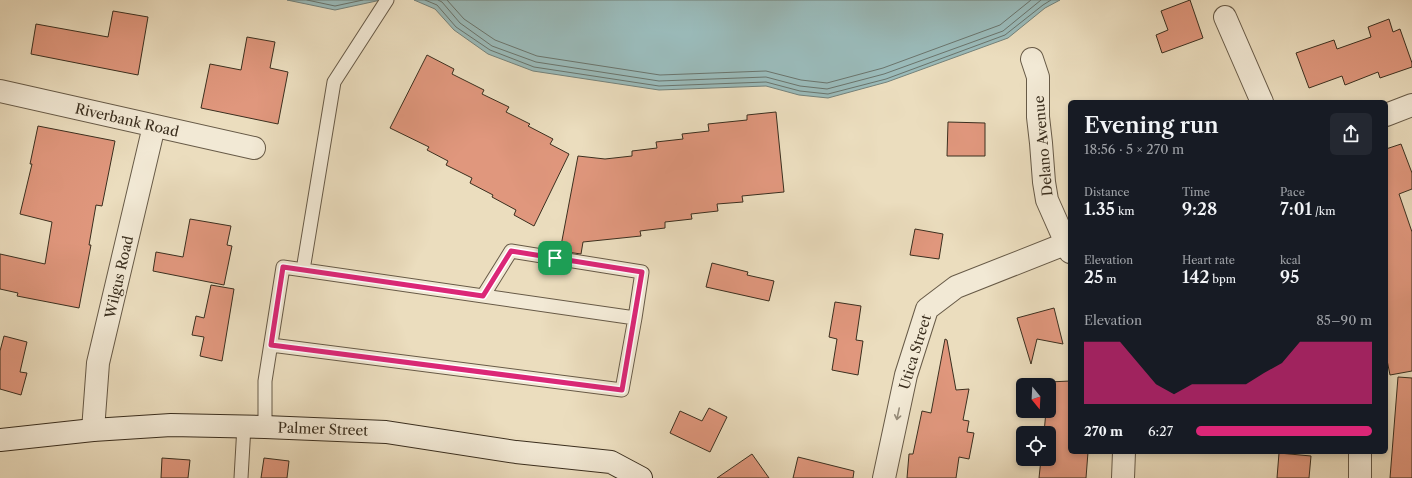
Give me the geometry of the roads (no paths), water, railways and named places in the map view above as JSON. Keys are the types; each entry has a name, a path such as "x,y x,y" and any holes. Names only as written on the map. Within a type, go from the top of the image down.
{"street":[{"path":"1225,16 1261,100"},
{"name":"Delano Avenue","path":"1032,59 1038,77 1038,117 1047,200 1068,244"},
{"name":"Riverbank Road","path":"0,91 254,148"},
{"path":"1388,114 1412,104"},
{"name":"Wilgus Road","path":"93,430 98,363 154,126"},
{"name":"Utica Street","path":"884,478 906,375 927,309 956,287 1068,246"},
{"name":"Palmer Street","path":"0,440 93,430 171,425 386,432 516,452 612,462 641,478"},
{"path":"1123,478 1124,454"},
{"path":"1360,454 1360,478"}],"lane":[{"path":"303,270 334,82 387,0"},
{"path":"271,345 622,390 642,272 511,251 483,296"},
{"path":"241,478 266,381 283,267 634,318"}],"water":[{"path":"287,0 381,0 335,10"},
{"path":"414,0 1060,0 1045,8 1008,38 887,82 828,98 799,95 766,86 659,90 533,71 488,54 454,30 435,9"}]}
